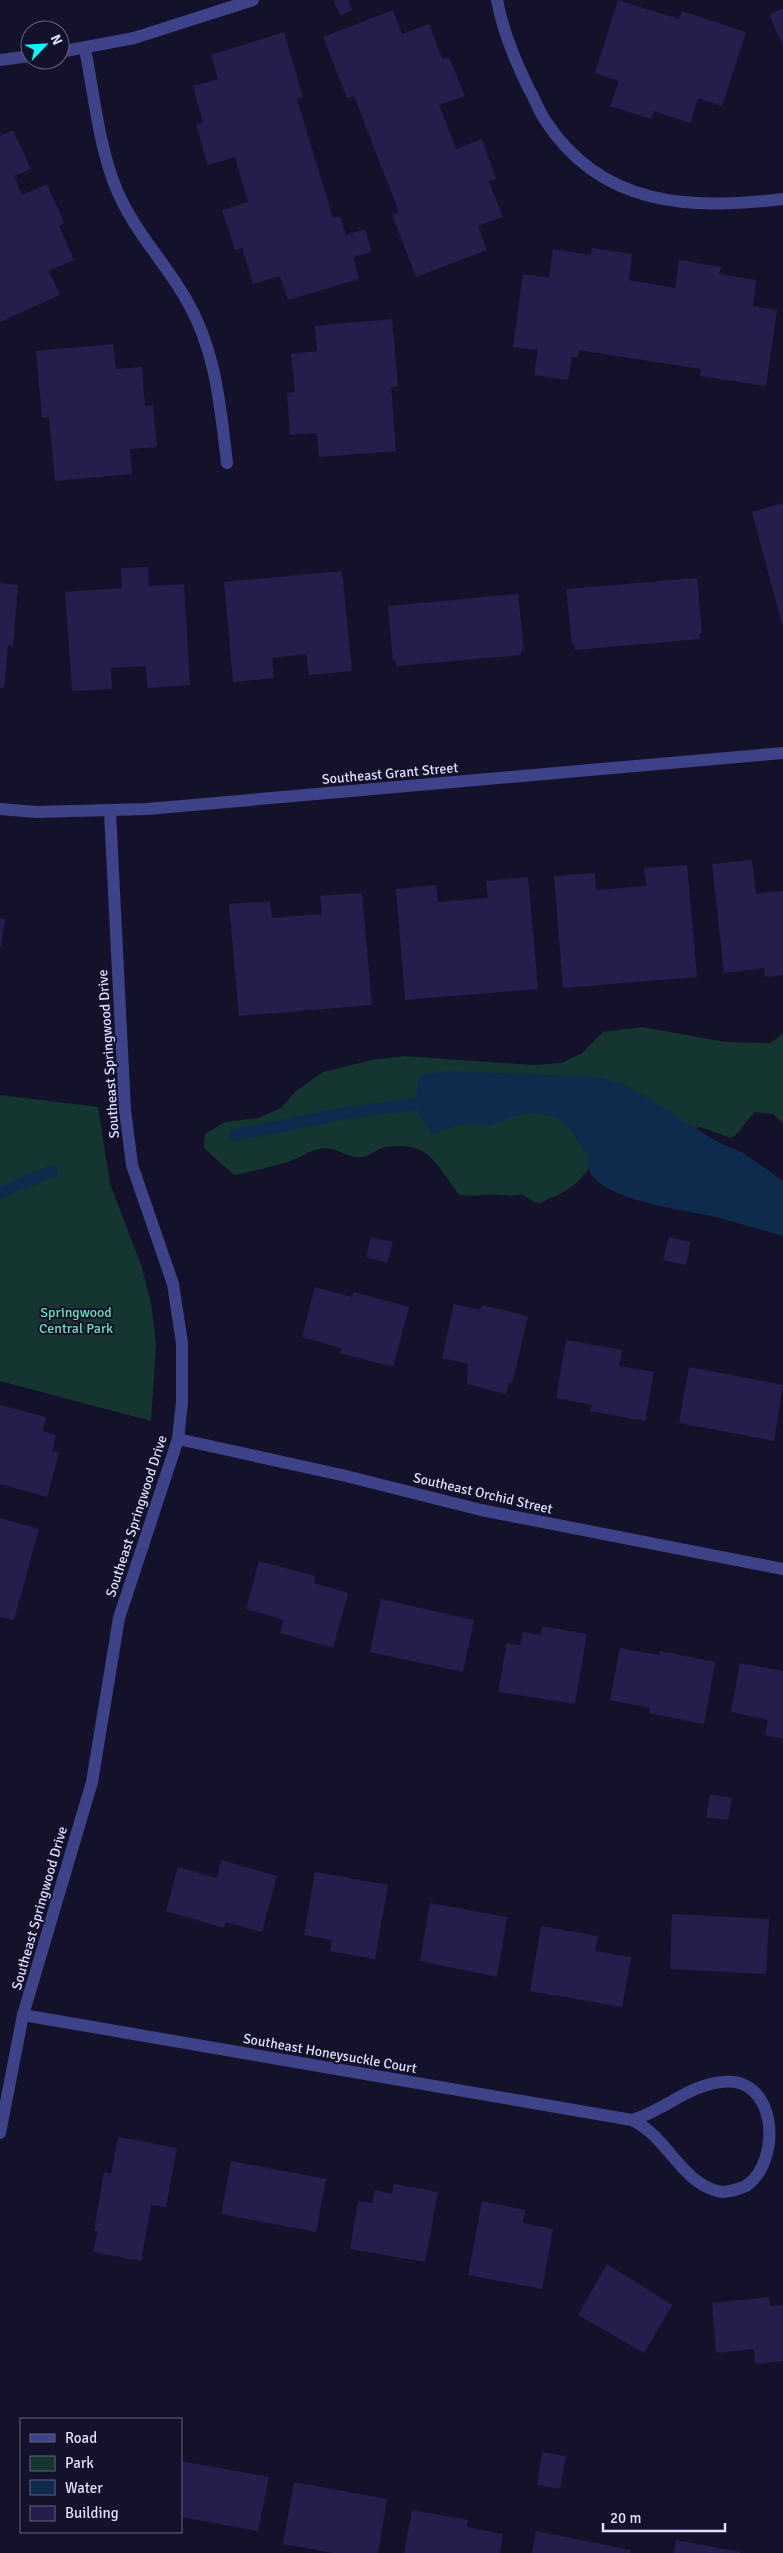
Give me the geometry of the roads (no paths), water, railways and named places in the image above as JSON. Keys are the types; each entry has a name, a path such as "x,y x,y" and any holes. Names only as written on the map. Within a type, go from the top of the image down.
{"street":[{"path":"70,51 134,38 253,0"},
{"path":"497,0 501,21 511,50 545,120 576,157 608,182 642,194 688,204 736,204 783,199"},
{"path":"85,49 102,139 114,182 133,224 164,264 186,300 206,343 217,380 227,463"},
{"path":"0,60 20,57"},
{"name":"Southeast Grant Street","path":"0,809 36,812 110,812 783,753"},
{"name":"Southeast Springwood Drive","path":"0,2133 23,2015 92,1782 119,1618 178,1439 182,1374 178,1315 173,1284 132,1165 124,1102 110,812"},
{"name":"Southeast Orchid Street","path":"178,1439 346,1476 481,1510 783,1569"},
{"name":"Southeast Honeysuckle Court","path":"23,2015 632,2120 647,2127 697,2182 719,2192 735,2191 753,2183 767,2171 777,2155 780,2138 778,2124 770,2108 758,2092 740,2084 723,2081 703,2086 650,2114 632,2120"}],"water":[{"path":"447,1071 597,1077 620,1083 716,1141 743,1153 783,1181 783,1236 720,1218 635,1200 605,1187 590,1173 588,1153 572,1132 563,1123 542,1114 519,1115 485,1128 482,1124 466,1123 432,1134 420,1117 416,1105 418,1076"}],"waterway":[{"path":"235,1135 347,1113 432,1102"},
{"path":"0,1193 52,1171"}],"park label":[{"name":"Springwood Central Park","path":"76,1320"}]}
